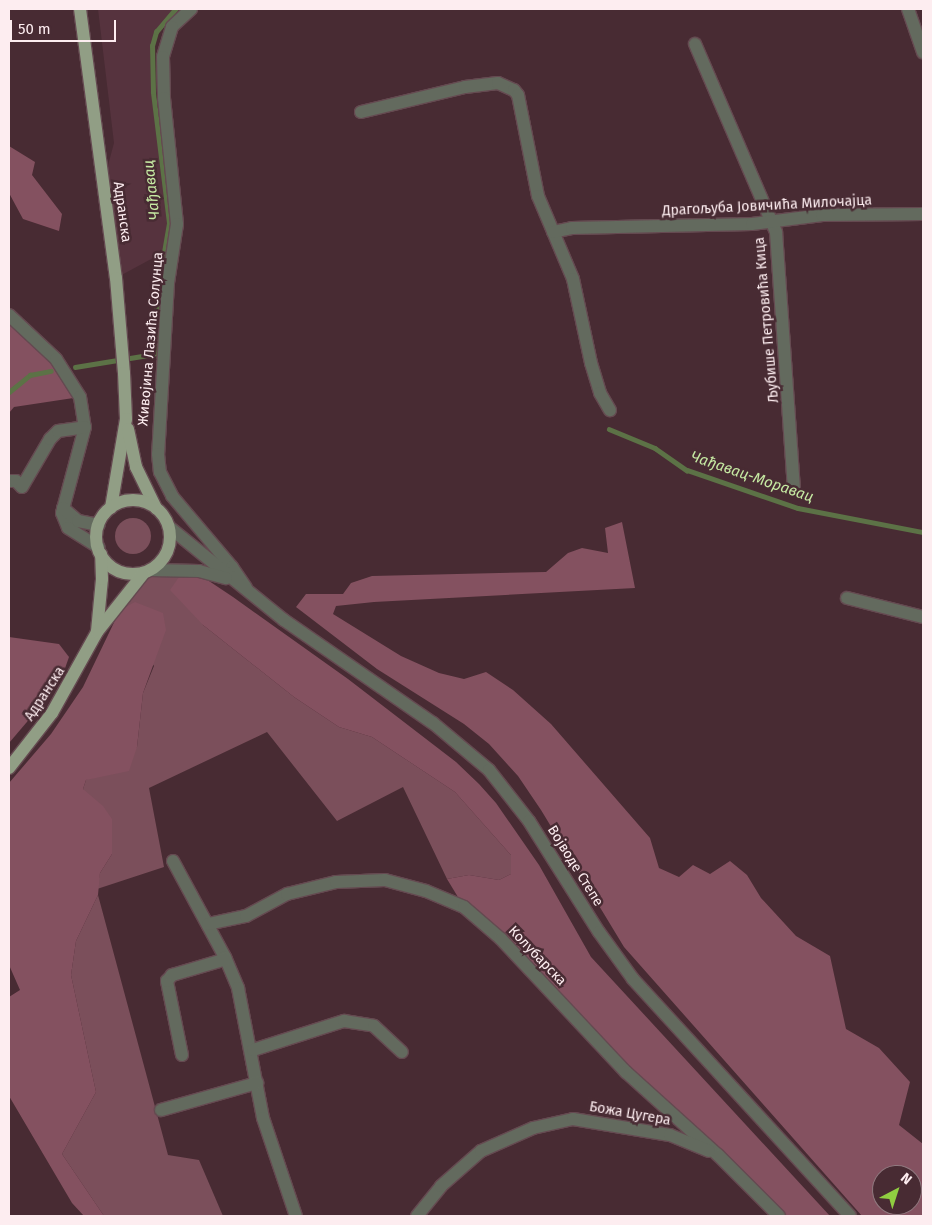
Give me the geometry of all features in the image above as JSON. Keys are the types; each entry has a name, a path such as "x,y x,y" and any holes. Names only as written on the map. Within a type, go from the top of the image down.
{"main road":[{"name":"Адранска","path":"80,9 122,346 126,419 136,467 156,508"},
{"name":"Адранска","path":"111,508 126,419"},
{"path":"137,500 156,508 169,527 170,541 166,555 147,571 119,571 99,550 99,525 111,508 123,502 137,500"},
{"name":"Адранска","path":"97,632 102,579 99,550"},
{"name":"Адранска","path":"9,768 52,713 97,632 147,571"}],"street":[{"name":"Живојина Лазића Солунца","path":"190,9 172,27 163,57 177,224 168,283 159,463 176,502 232,567 249,592"},
{"path":"908,9 923,52"},
{"name":"Љубише Петровића Кица","path":"694,44 772,221 783,297 794,490"},
{"path":"361,112 465,87 493,83 508,86 518,96 538,196 573,279 591,363 600,393 610,410"},
{"name":"Драгољуба Јовичића Милочајца","path":"553,232 572,228 752,224 822,215 923,214"},
{"path":"9,315 56,360 80,397 85,427 62,517 68,528 99,550"},
{"path":"9,482 16,481 22,487 50,439 67,428 85,427"},
{"path":"63,508 78,521 99,525"},
{"name":"Војводе Степе","path":"169,527 232,580 433,723 489,770 529,821 603,938 633,979 850,1216"},
{"name":"Војводе Степе","path":"147,571 199,571 232,580"},
{"path":"847,598 923,617"},
{"path":"173,860 226,959 238,988 253,1050 264,1118 296,1216"},
{"name":"Колубарска","path":"208,924 246,916 287,894 336,882 385,880 426,892 464,908 501,938 626,1072 718,1155 779,1216"},
{"path":"182,1055 166,981 172,975 226,959"},
{"path":"253,1050 344,1021 374,1026 402,1052"},
{"path":"161,1110 257,1083"},
{"name":"Божа Цугера","path":"417,1216 441,1186 481,1151 532,1128 573,1119 670,1135 718,1155"}],"shaded area":[{"path":"98,9 175,9 156,32 151,64 169,223 166,251 116,278 103,184 114,143"},
{"path":"9,146 35,162 32,175 62,214 59,231 23,219 9,193"},
{"path":"9,315 32,339 80,397 14,407 9,413"},
{"path":"133,518 140,519 146,523 150,529 150,543 146,549 140,553 133,554 126,553 120,549 116,543 115,536 116,529 120,523 126,519"},
{"path":"622,522 635,588 374,602 336,606 333,614 401,656 439,673 464,679 486,672 513,690 551,724 650,838 659,868 679,877 693,865 710,874 730,861 747,875 761,898 796,936 830,956 846,1029 879,1048 910,1082 899,1125 923,1144 923,1216 862,1216 624,947 541,810 518,776 489,744 464,724 377,669 296,607 306,594 343,594 351,583 372,576 546,572 568,553 582,548 608,553 605,528"},
{"path":"158,573 191,575 203,625 294,697 339,727 372,737 455,792 511,855 511,874 499,880 469,875 447,879 403,787 337,821 267,732 149,788 164,867 97,889 100,873 112,854 83,789 86,780 137,747 143,693 154,666 120,610 148,577"},
{"path":"179,577 203,577 233,597 348,679 456,762 479,784 496,803 539,865 591,957 830,1216 779,1216 464,907 447,879 469,875 499,880 511,874 511,855 455,792 372,737 339,727 294,697 203,625 170,590"},
{"path":"135,602 163,613 166,630 143,693 137,747 129,771 86,780 83,789 103,806 112,819 112,854 100,873 98,895 76,941 71,975 96,1092 62,1154 104,1216 84,1216 72,1203 9,1096 9,997 20,990 9,965 9,783 51,734 83,687 120,610"},
{"path":"9,637 59,644 69,657 63,674 38,709 9,743"},
{"path":"98,895 168,1155 199,1160 223,1216 104,1216 62,1154 96,1092 71,975 76,941"}],"waterway":[{"name":"Чађавац","path":"75,367 154,354 158,287 169,223 153,92 152,46 156,32 175,9"},
{"name":"Чађавац","path":"9,392 30,375 51,371"},
{"name":"Чађавац-Моравац","path":"609,429 655,448 687,470 798,508 923,532"}]}
